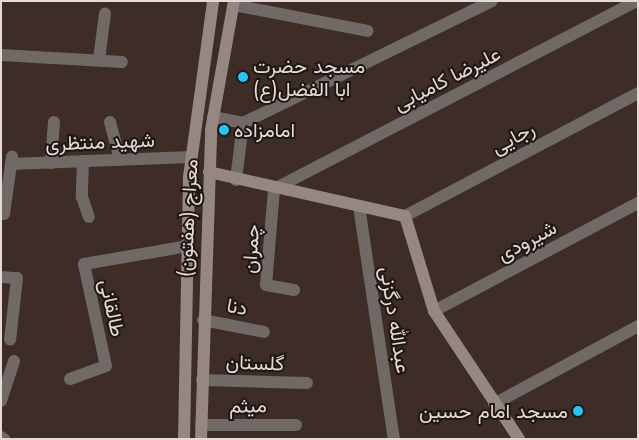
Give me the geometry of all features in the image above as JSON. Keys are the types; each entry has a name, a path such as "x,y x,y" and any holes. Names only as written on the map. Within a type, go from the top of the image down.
{"main road":[{"name":"معراج (هفتون)","path":"184,439 191,157 213,1"},
{"name":"معراج (هفتون)","path":"201,439 203,320 213,117 234,3"},
{"path":"209,172 274,189 404,216 434,311 519,439"},
{"path":"184,425 201,425"}],"street":[{"path":"213,117 242,122 492,1"},
{"name":"علیرضا کامیابی","path":"274,189 637,1"},
{"path":"234,3 368,31"},
{"path":"100,60 105,13"},
{"path":"1,55 122,62"},
{"name":"رجایی","path":"404,216 638,93"},
{"path":"51,163 54,122"},
{"path":"110,122 120,160"},
{"path":"236,180 242,122"},
{"name":"شهید منتظری","path":"4,214 11,160 51,163 191,157"},
{"path":"83,161 82,197 89,217"},
{"name":"چمران","path":"274,189 266,284 294,290"},
{"name":"شیرودی","path":"434,311 638,203"},
{"name":"عبدالله درگزنی","path":"358,206 394,439"},
{"name":"طالقانی","path":"70,379 106,366 84,264 188,246"},
{"path":"1,277 17,278 10,340"},
{"name":"دنا","path":"203,320 264,332"},
{"path":"494,404 638,326"},
{"path":"1,401 14,361"},
{"name":"گلستان","path":"202,380 307,383"},
{"name":"میثم","path":"201,425 296,424"}],"place":[{"name":"مسجد حضرت ابا الفضل(ع)","path":"243,77"},
{"name":"امامزاده","path":"224,130"},
{"name":"مسجد امام حسین","path":"578,411"}]}
